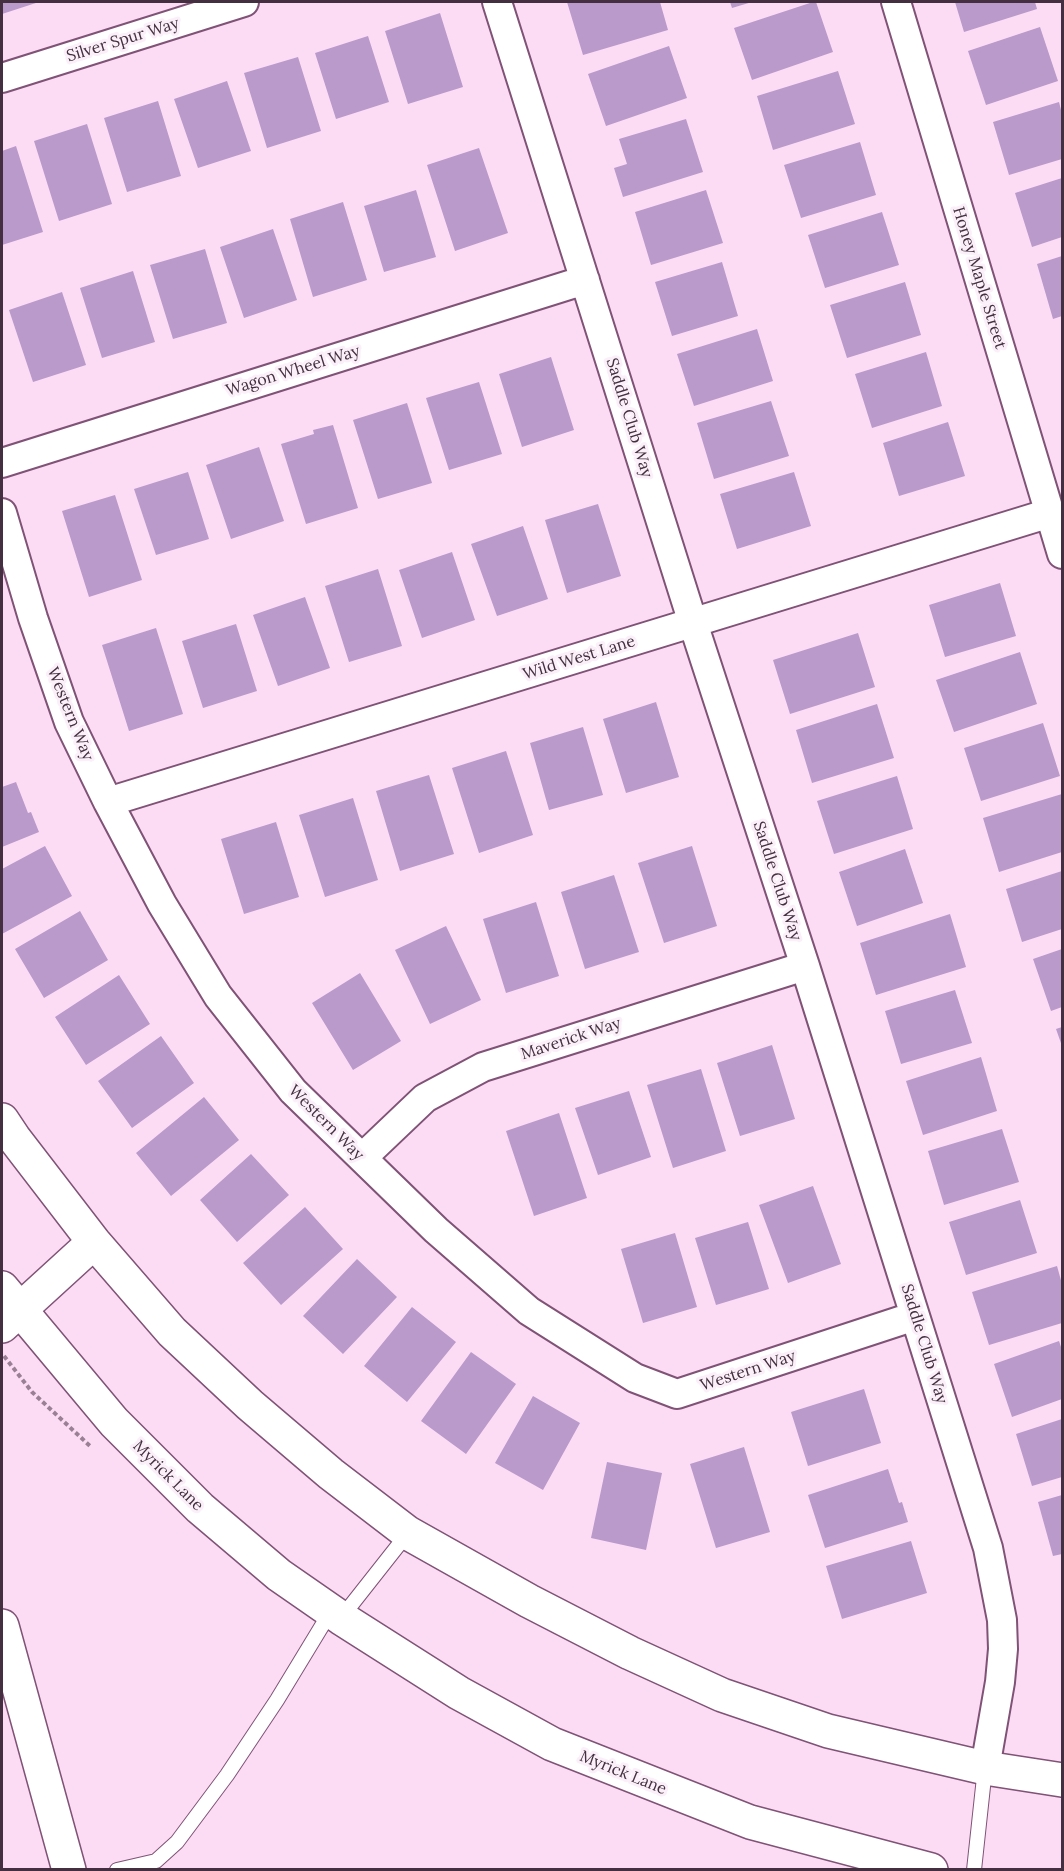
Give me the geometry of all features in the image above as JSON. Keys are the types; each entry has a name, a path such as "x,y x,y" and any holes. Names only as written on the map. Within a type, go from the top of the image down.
{"street":[{"name":"Silver Spur Way","path":"2,78 244,2"},
{"name":"Saddle Club Way","path":"497,2 988,1548 1002,1620 1003,1649 986,1768"},
{"name":"Honey Maple Street","path":"896,2 1062,554"},
{"name":"Wagon Wheel Way","path":"2,463 585,280"},
{"name":"Western Way","path":"2,513 33,618 69,722 162,904 218,996 293,1091 436,1230 529,1311 635,1377 677,1395 915,1316"},
{"name":"Wild West Lane","path":"108,802 1050,513"},
{"name":"Maverick Way","path":"362,1158 424,1098 483,1067 805,966"},
{"path":"2,1120 94,1242 172,1332 250,1405 331,1474 408,1533 530,1601 630,1653 722,1695 828,1731 986,1768 1062,1780"},
{"name":"Myrick Lane","path":"94,1242 7,1308 114,1422 200,1508 279,1575 336,1615 459,1693 552,1744 750,1822 931,1869"},
{"path":"4,1643 69,1869"}],"lane":[{"path":"117,1869 156,1861 177,1842 227,1775 336,1615 408,1533"},
{"path":"974,1869 986,1768"}],"building":[{"path":"2,2 39,2 2,14"},
{"path":"567,2 660,2 668,30 583,55"},
{"path":"730,2 752,2 732,8"},
{"path":"816,2 833,52 752,80 734,28"},
{"path":"955,2 1035,2 1037,9 964,32"},
{"path":"440,13 463,87 408,104 385,31"},
{"path":"1040,27 1058,81 986,105 968,51"},
{"path":"368,36 389,102 336,119 315,53"},
{"path":"669,46 687,98 606,126 588,74"},
{"path":"298,57 321,131 267,148 244,73"},
{"path":"838,71 855,124 773,150 757,96"},
{"path":"227,81 251,151 198,168 174,99"},
{"path":"158,101 181,176 127,192 104,118"},
{"path":"1059,102 1062,114 1062,159 1009,175 993,122"},
{"path":"686,119 703,172 623,197 614,168 627,164 619,139"},
{"path":"87,124 112,204 59,221 34,141"},
{"path":"860,142 876,195 801,218 784,165"},
{"path":"16,146 43,232 2,245 2,151"},
{"path":"479,148 508,233 455,251 427,165"},
{"path":"1062,178 1062,237 1032,247 1015,193"},
{"path":"416,190 436,257 384,272 364,206"},
{"path":"706,190 723,243 651,265 635,212"},
{"path":"343,202 367,280 313,297 290,219"},
{"path":"882,212 899,265 825,288 808,235"},
{"path":"273,229 297,300 244,318 220,247"},
{"path":"205,249 227,323 173,339 150,265"},
{"path":"1062,256 1062,316 1053,319 1037,264"},
{"path":"722,262 738,316 672,336 655,282"},
{"path":"133,271 155,342 102,358 80,288"},
{"path":"905,282 921,335 847,358 830,305"},
{"path":"62,292 86,365 33,382 9,310"},
{"path":"757,329 773,381 694,406 677,354"},
{"path":"926,352 942,406 872,428 855,374"},
{"path":"551,357 574,430 522,447 499,374"},
{"path":"479,382 502,454 449,470 426,398"},
{"path":"771,401 789,456 714,479 697,423"},
{"path":"407,403 432,483 378,499 353,420"},
{"path":"948,422 965,476 899,496 883,443"},
{"path":"333,425 358,508 306,524 281,444 314,434 313,430"},
{"path":"259,447 284,521 231,539 206,465"},
{"path":"188,472 209,539 156,555 134,489"},
{"path":"794,472 811,526 737,549 720,494"},
{"path":"115,495 142,580 89,597 62,511"},
{"path":"598,504 621,576 567,593 545,520"},
{"path":"523,526 548,599 497,616 471,544"},
{"path":"452,552 475,620 422,638 399,570"},
{"path":"378,569 402,646 349,662 325,586"},
{"path":"1000,583 1016,636 945,657 929,605"},
{"path":"305,597 330,668 278,686 253,615"},
{"path":"236,624 257,691 203,708 182,641"},
{"path":"156,628 183,714 129,731 102,645"},
{"path":"858,633 875,687 790,714 773,660"},
{"path":"1020,652 1037,704 954,732 936,680"},
{"path":"656,702 679,777 626,793 603,719"},
{"path":"877,704 894,758 812,783 796,730"},
{"path":"1043,723 1060,776 981,801 964,748"},
{"path":"583,727 603,795 549,810 530,743"},
{"path":"506,751 533,835 479,853 452,768"},
{"path":"429,775 454,854 400,871 376,791"},
{"path":"897,776 913,829 834,854 817,801"},
{"path":"16,782 28,813 31,812 39,832 2,847 2,787"},
{"path":"1062,794 1062,852 999,872 983,818"},
{"path":"353,798 378,880 325,897 299,815"},
{"path":"276,822 299,897 244,914 221,839"},
{"path":"45,846 72,896 2,934 2,869"},
{"path":"692,846 717,926 664,943 638,863"},
{"path":"905,849 923,903 857,926 839,872"},
{"path":"1062,871 1062,929 1022,942 1006,889"},
{"path":"614,875 639,952 585,969 561,892"},
{"path":"536,902 559,976 506,993 483,919"},
{"path":"80,911 108,960 44,998 15,949"},
{"path":"950,914 966,967 876,995 860,943"},
{"path":"446,926 481,1000 430,1024 395,950"},
{"path":"1062,949 1062,1007 1051,1011 1033,959"},
{"path":"360,973 401,1041 353,1070 312,1003"},
{"path":"119,975 150,1024 86,1065 55,1017"},
{"path":"955,990 972,1043 901,1064 885,1011"},
{"path":"1062,1027 1062,1046 1056,1029"},
{"path":"161,1036 194,1083 132,1128 98,1081"},
{"path":"772,1045 795,1119 740,1136 717,1063"},
{"path":"981,1057 997,1111 923,1135 906,1081"},
{"path":"701,1069 726,1151 673,1168 647,1085"},
{"path":"629,1091 651,1157 598,1175 575,1108"},
{"path":"204,1097 239,1140 171,1196 136,1153"},
{"path":"559,1113 587,1198 534,1216 506,1131"},
{"path":"1002,1129 1019,1182 944,1205 928,1151"},
{"path":"251,1154 289,1195 237,1242 200,1200"},
{"path":"813,1186 841,1264 788,1283 759,1205"},
{"path":"1020,1200 1037,1253 966,1275 949,1222"},
{"path":"305,1207 343,1249 281,1305 243,1263"},
{"path":"748,1222 769,1289 716,1305 695,1238"},
{"path":"675,1233 697,1307 643,1323 621,1249"},
{"path":"357,1259 397,1297 343,1354 303,1316"},
{"path":"1057,1266 1062,1284 1062,1323 989,1345 972,1292"},
{"path":"412,1307 456,1342 407,1402 364,1366"},
{"path":"1059,1341 1062,1350 1062,1399 1012,1417 994,1364"},
{"path":"471,1352 516,1384 466,1454 421,1421"},
{"path":"864,1389 881,1443 808,1466 791,1412"},
{"path":"533,1396 580,1423 543,1490 495,1463"},
{"path":"1062,1419 1062,1477 1032,1486 1016,1434"},
{"path":"744,1447 770,1532 716,1548 690,1464"},
{"path":"607,1462 662,1473 646,1550 591,1538"},
{"path":"888,1469 908,1522 825,1548 808,1495"},
{"path":"1062,1495 1062,1554 1053,1556 1038,1502"},
{"path":"911,1541 927,1593 842,1619 826,1566"}]}
